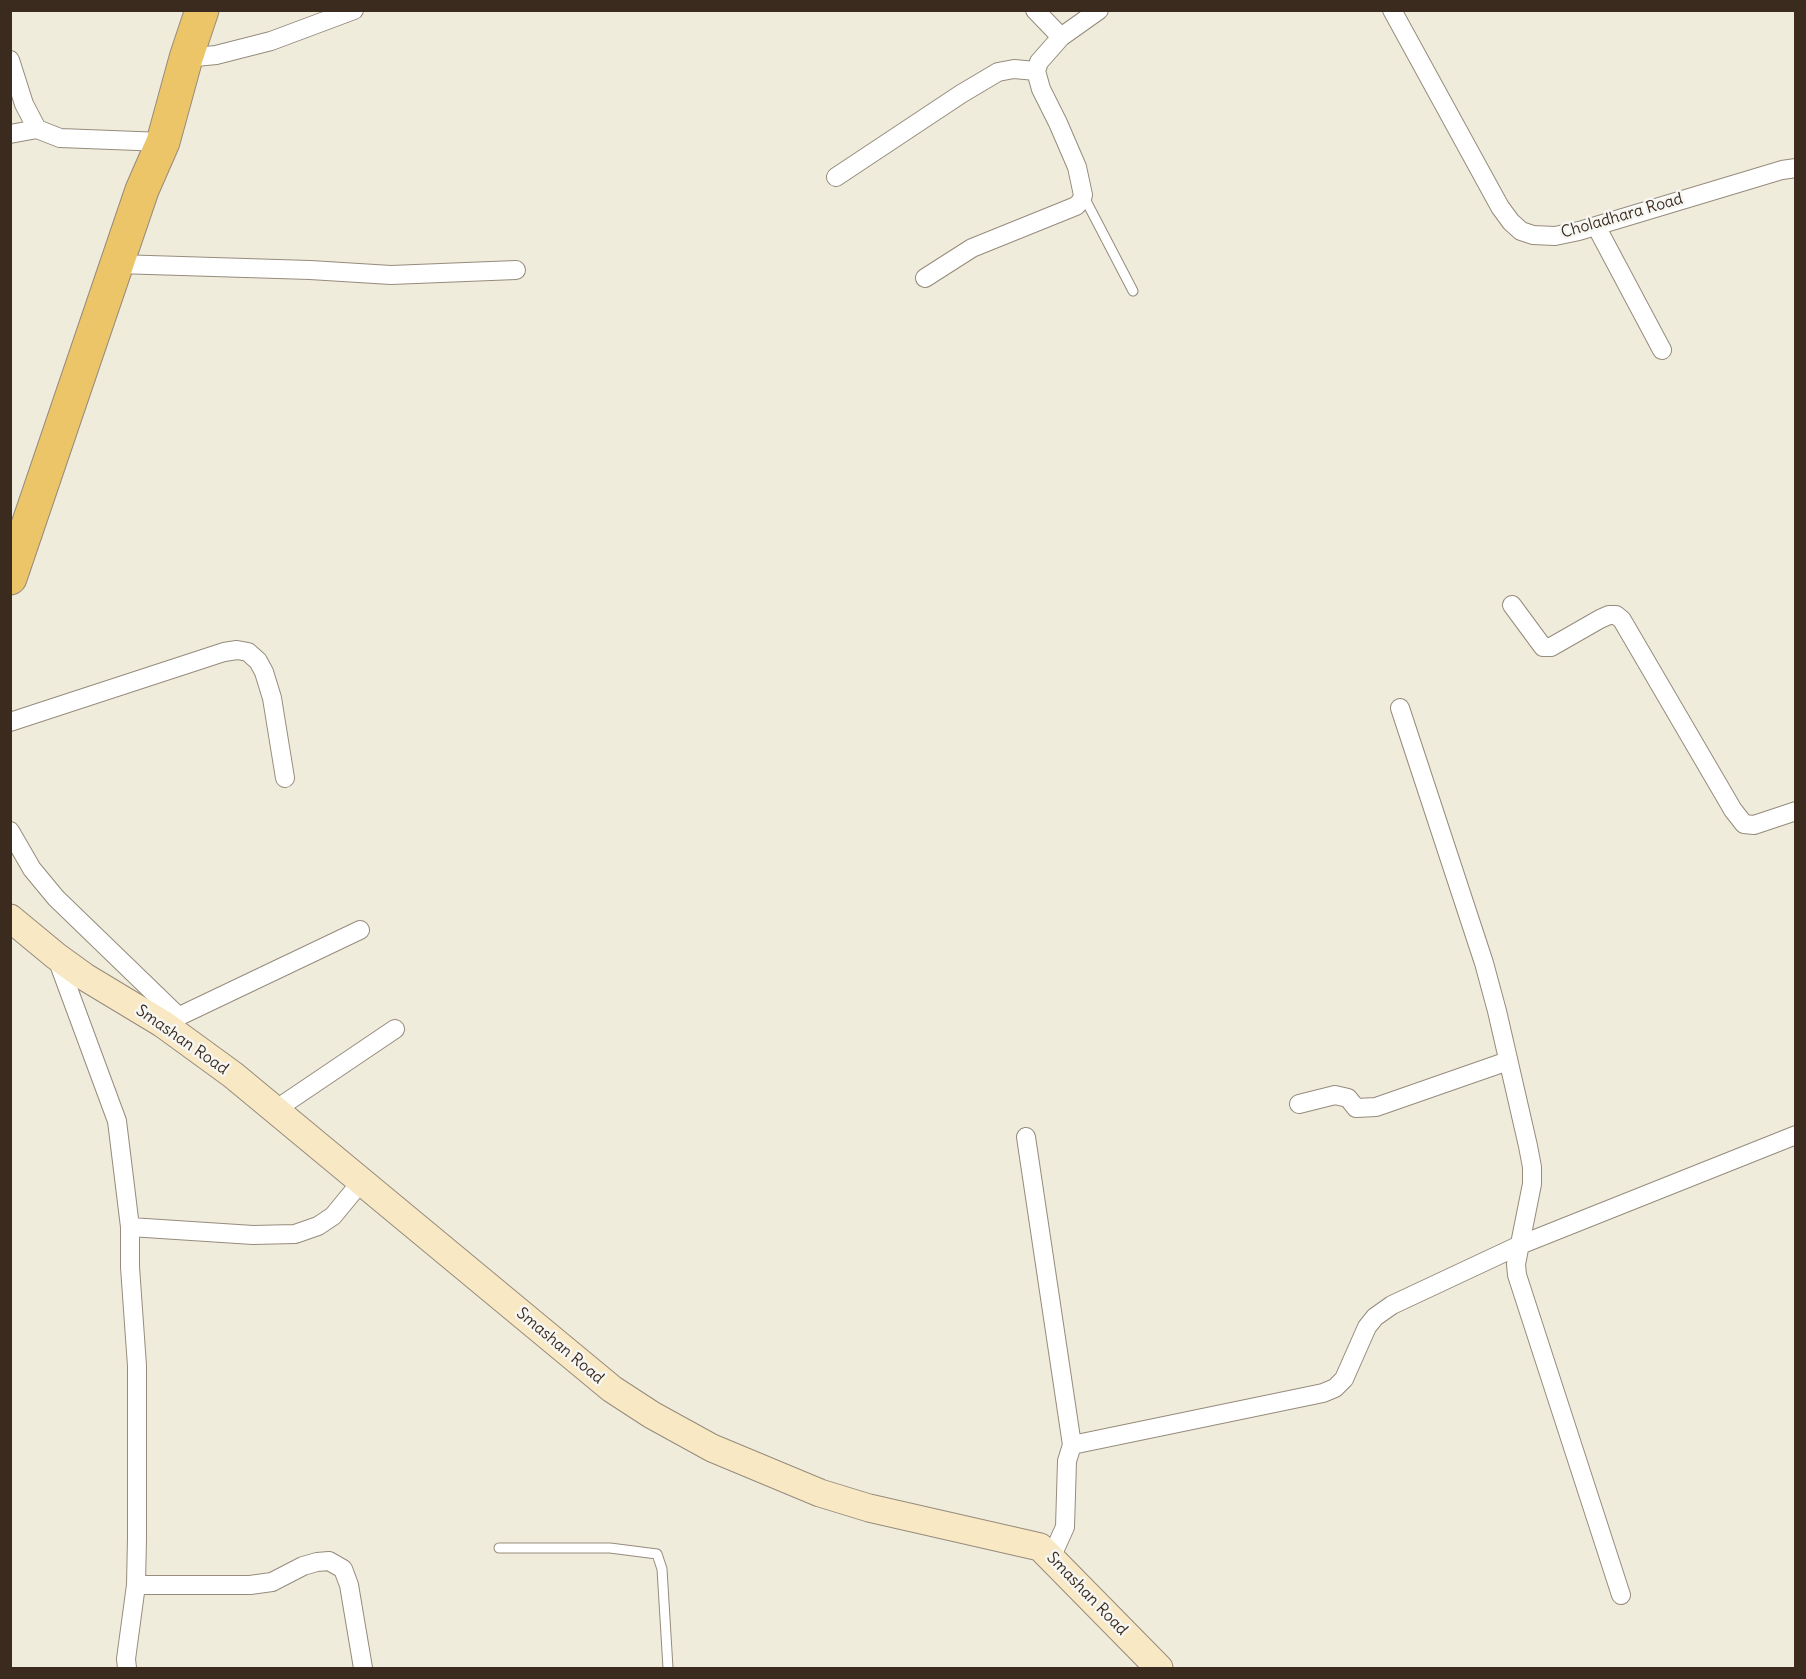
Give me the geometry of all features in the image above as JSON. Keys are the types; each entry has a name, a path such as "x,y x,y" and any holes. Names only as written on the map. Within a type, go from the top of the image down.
{"highway":[{"path":"10,578 141,190 163,142 202,10"}],"street":[{"path":"186,58 216,55 271,41 354,10"},
{"path":"1035,10 1061,36"},
{"path":"925,278 972,248 1076,206 1083,195 1077,167 1041,89 1036,71 1039,62 1061,36 1099,10"},
{"name":"Choladhara Road","path":"1392,10 1500,207 1521,231 1533,235 1555,236 1596,226 1782,170 1796,168"},
{"path":"10,60 24,104 37,129"},
{"path":"836,177 998,72 1014,69 1036,71"},
{"path":"10,134 37,129 60,138 163,142"},
{"path":"1596,226 1662,350"},
{"path":"117,264 391,275 516,270"},
{"path":"1512,605 1543,647 1551,647 1600,619 1616,615 1622,620 1733,810 1744,824 1754,825 1796,811"},
{"path":"10,722 224,652 237,650 248,652 258,661 264,672 272,698 285,778"},
{"path":"1400,708 1484,963 1532,1167 1532,1184 1516,1264 1517,1275 1621,1595"},
{"path":"10,831 32,869 56,898 171,1021 360,930"},
{"name":"Smashan Road","path":"10,918 85,977 171,1021 233,1076 612,1389 652,1415 712,1448 820,1493 869,1508 1040,1547 1159,1668"},
{"path":"56,956 117,1121 130,1227 130,1267 137,1376 136,1585 126,1659 127,1668"},
{"path":"275,1110 395,1029"},
{"path":"1299,1104 1335,1095 1348,1098 1356,1108 1376,1107 1508,1061"},
{"path":"1072,1445 1323,1393 1335,1388 1344,1379 1367,1327 1375,1317 1392,1305 1520,1245 1796,1135"},
{"path":"1026,1137 1072,1445 1066,1461 1065,1527 1051,1558"},
{"path":"130,1227 253,1235 295,1234 318,1226 333,1216 362,1182"},
{"path":"136,1585 261,1584 272,1582 303,1566 329,1561 343,1569 349,1585 363,1668"}],"lane":[{"path":"1083,195 1133,291"},
{"path":"499,1548 610,1548 657,1554 662,1569 668,1668"}]}
